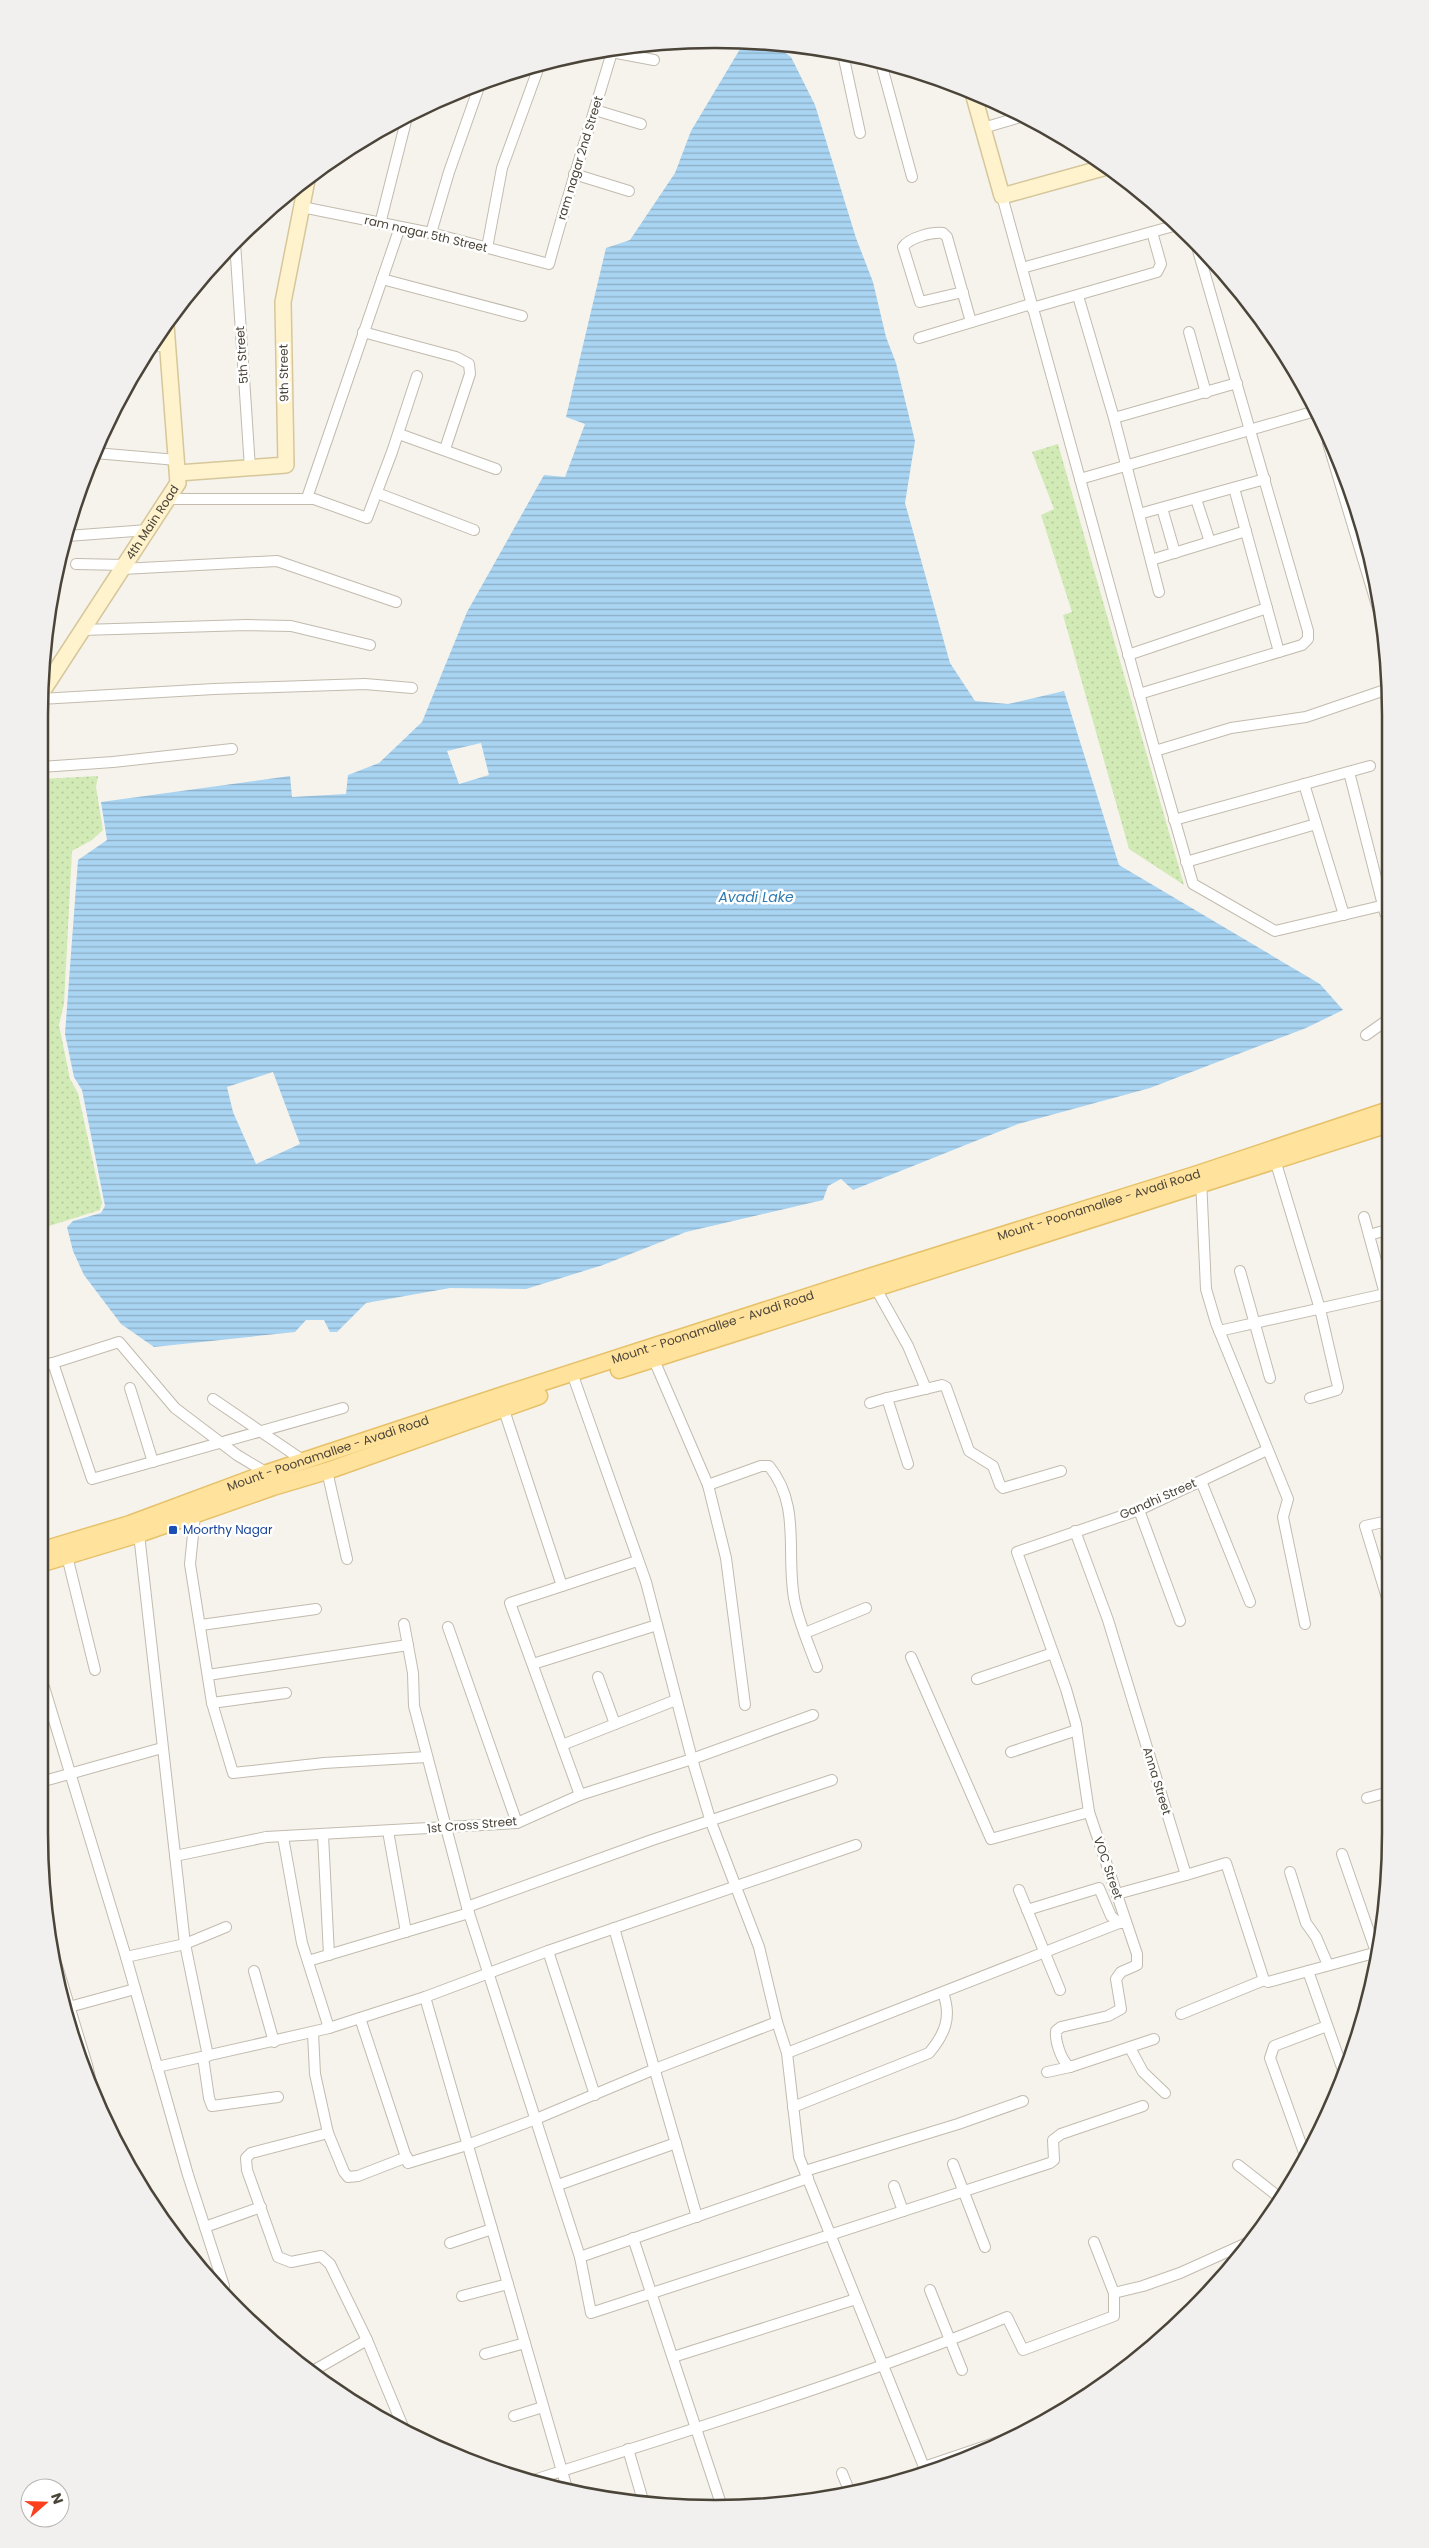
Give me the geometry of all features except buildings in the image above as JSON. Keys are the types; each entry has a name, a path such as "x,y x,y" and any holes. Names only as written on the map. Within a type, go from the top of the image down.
{"main road":[{"name":"Mount - Poonamallee - Avadi Road","path":"48,1562 139,1534 273,1487 327,1471 504,1407 574,1378 654,1360 1201,1179 1382,1112"},
{"name":"Mount - Poonamallee - Avadi Road","path":"48,1549 130,1524 304,1461 574,1378 1201,1179 1275,1160 1382,1126"}],"street":[{"path":"623,54 654,60"},
{"name":"ram nagar 2nd Street","path":"549,264 574,174 595,110 608,56"},
{"path":"845,60 860,133"},
{"path":"883,69 912,177"},
{"path":"488,248 502,168 539,71"},
{"path":"431,233 448,172 477,91"},
{"path":"975,100 1192,884 1275,931 1382,909"},
{"path":"595,110 641,124"},
{"path":"983,128 1015,119"},
{"path":"380,224 405,124"},
{"path":"1002,196 1098,169"},
{"path":"574,174 629,191"},
{"name":"9th Street","path":"177,467 250,468 286,465 283,302 306,187"},
{"name":"ram nagar 5th Street","path":"302,207 431,233 549,264"},
{"path":"307,498 400,227"},
{"path":"1022,268 1169,227"},
{"path":"962,292 920,302 904,246 907,242 937,232 943,233 947,237 971,322"},
{"path":"919,338 971,322 1078,296 1157,272 1161,264 1152,232"},
{"name":"5th Street","path":"236,251 250,468"},
{"path":"1139,694 1302,645 1308,639 1308,631 1200,258"},
{"path":"382,279 522,316"},
{"path":"1078,296 1114,418 1159,592"},
{"path":"364,332 456,358 469,364 470,374 445,449"},
{"path":"1189,332 1206,393"},
{"name":"4th Main Road","path":"49,681 178,484 167,334"},
{"path":"159,346 168,345"},
{"path":"168,499 307,498 367,518 399,434 417,376"},
{"path":"1114,418 1237,383"},
{"path":"1080,479 1310,413"},
{"path":"399,434 445,449 496,469"},
{"path":"100,454 177,467"},
{"path":"1139,514 1265,479"},
{"path":"1340,484 1366,571"},
{"path":"1234,488 1278,652"},
{"path":"377,493 474,530"},
{"path":"1196,499 1210,542"},
{"path":"1162,508 1175,553"},
{"path":"72,536 148,530"},
{"path":"1151,560 1246,531"},
{"path":"76,564 124,567 277,561 396,602"},
{"path":"1128,655 1267,608"},
{"path":"82,630 247,625 291,626 370,646"},
{"path":"48,699 365,684 412,688"},
{"path":"1155,751 1231,728 1306,717 1381,691"},
{"path":"48,766 113,762 232,749"},
{"path":"1174,820 1370,766"},
{"path":"1349,772 1382,897"},
{"path":"1304,784 1344,915"},
{"path":"1186,862 1316,824"},
{"path":"1366,1035 1382,1024"},
{"path":"1275,1160 1320,1309 1338,1388 1310,1398"},
{"path":"1201,1179 1206,1289 1219,1331 1288,1499 1283,1517 1305,1624"},
{"path":"1364,1217 1382,1282"},
{"path":"1369,1235 1382,1231"},
{"path":"1240,1271 1270,1378"},
{"path":"876,1287 908,1346 926,1389"},
{"path":"1219,1331 1382,1297"},
{"path":"267,1473 220,1443 175,1408 119,1342 48,1364 92,1479 153,1462 220,1443 261,1431 343,1408"},
{"path":"654,1360 708,1485 726,1558 745,1705"},
{"path":"574,1378 638,1561 692,1759 712,1822 759,1947 777,2022 788,2053 799,2157 881,2365 924,2467"},
{"path":"870,1403 942,1385 946,1387 968,1452 993,1466 1003,1488 1061,1471"},
{"path":"130,1388 153,1462"},
{"path":"887,1398 908,1464"},
{"path":"214,1399 304,1461"},
{"path":"504,1407 562,1586"},
{"name":"Gandhi Street","path":"1017,1552 1140,1510 1267,1450"},
{"path":"708,1485 761,1466 769,1466 778,1476 788,1505 793,1545 794,1598 817,1667"},
{"path":"327,1471 348,1559"},
{"path":"1201,1481 1250,1602"},
{"path":"1140,1510 1180,1621"},
{"path":"195,1514 190,1564 212,1703 233,1773 324,1763 427,1757"},
{"path":"1382,1522 1365,1526 1382,1581"},
{"name":"Anna Street","path":"1075,1531 1108,1620 1186,1875"},
{"path":"139,1534 185,1944 205,2057 208,2098 212,2106 278,2097"},
{"name":"VOC Street","path":"1017,1552 1066,1689 1077,1730 1090,1812 1117,1894 1123,1923 1137,1954 1137,1965 1121,1972 1116,1979 1121,2008 1108,2016 1061,2027 1056,2031 1056,2038 1065,2064 1070,2067"},
{"path":"67,1556 95,1670"},
{"path":"580,1796 510,1603 638,1561"},
{"path":"805,1633 866,1608"},
{"path":"201,1625 316,1609"},
{"path":"404,1624 414,1673 414,1706 446,1829 468,1910 490,1973 580,2257 590,2313 829,2234 964,2193 1050,2163 1054,2160 1053,2140 1061,2134 1142,2106"},
{"path":"533,1664 657,1626"},
{"path":"448,1627 517,1823"},
{"path":"208,1675 408,1645"},
{"path":"977,1679 1053,1653"},
{"path":"911,1657 991,1838 1090,1812"},
{"path":"598,1677 615,1724"},
{"path":"212,1703 286,1693"},
{"path":"48,1700 223,2284"},
{"path":"562,1745 676,1700"},
{"name":"1st Cross Street","path":"175,1856 266,1837 446,1829 517,1823 580,1796 692,1759 812,1715"},
{"path":"1011,1752 1077,1730"},
{"path":"48,1780 162,1748"},
{"path":"308,1961 406,1932 652,1840 712,1822 832,1780"},
{"path":"1367,1798 1382,1794"},
{"path":"388,1832 406,1932"},
{"path":"323,1835 329,1955"},
{"path":"283,1837 308,1961 329,2028"},
{"path":"157,2067 314,2033 425,1997 548,1951 856,1845"},
{"path":"1342,1854 1372,1944"},
{"path":"1117,1894 1226,1863 1264,1980"},
{"path":"1290,1872 1306,1922 1316,1937 1328,1966"},
{"path":"1027,1910 1099,1888 1111,1916 1123,1923"},
{"path":"1018,1890 1060,1990"},
{"path":"788,2053 1123,1923"},
{"path":"126,1957 185,1944 226,1927"},
{"path":"614,1928 697,2217"},
{"path":"548,1951 595,2095"},
{"path":"1181,2014 1264,1980 1268,1982 1371,1954"},
{"path":"254,1971 274,2042"},
{"path":"1308,1971 1341,2063"},
{"path":"70,2007 135,1989"},
{"path":"794,2107 929,2054 943,2035 948,2016 943,1992"},
{"path":"425,1997 565,2484"},
{"path":"360,2018 408,2163 467,2145 536,2119 655,2069 777,2022"},
{"path":"1302,2148 1270,2058 1270,2052 1274,2046 1328,2026"},
{"path":"314,2033 315,2074 328,2134 344,2172 348,2177 358,2176 407,2157"},
{"path":"1047,2072 1070,2067 1154,2039"},
{"path":"1130,2048 1143,2072 1165,2093"},
{"path":"580,2257 697,2217 806,2175 1023,2100"},
{"path":"328,2134 251,2153 246,2158 248,2170 278,2257 291,2262 303,2261 317,2255 325,2258 367,2340 398,2421"},
{"path":"558,2185 676,2143"},
{"path":"954,2164 985,2248"},
{"path":"1238,2165 1275,2194"},
{"path":"894,2186 903,2211"},
{"path":"205,2227 260,2207"},
{"path":"450,2243 492,2229"},
{"path":"634,2238 720,2500"},
{"path":"541,2478 881,2365 951,2340 1007,2317 1023,2350 1114,2316 1114,2293 1094,2242"},
{"path":"1114,2293 1143,2286 1238,2247"},
{"path":"462,2296 508,2284"},
{"path":"930,2290 962,2370"},
{"path":"673,2357 856,2300"},
{"path":"316,2369 367,2340"},
{"path":"485,2354 524,2343"},
{"path":"514,2416 543,2407"},
{"path":"628,2449 642,2496"},
{"path":"842,2473 848,2487"}],"green space":[{"path":"1058,444 1184,885 1129,849 1063,615 1072,612 1041,515 1054,509 1032,452"},
{"path":"98,776 96,787 103,830 92,840 72,851 64,1004 59,1025 70,1079 78,1093 102,1203 100,1210 48,1226 48,779"}],"water":[{"name":"Avadi Lake","path":"740,49 784,51 791,57 815,105 856,238 873,282 886,337 896,363 915,441 905,503 950,663 975,701 1008,704 1064,691 1119,865 1320,984 1343,1010 1306,1028 1150,1088 1018,1124 853,1190 841,1179 828,1186 823,1200 686,1232 603,1265 526,1289 450,1288 366,1303 337,1332 330,1332 324,1320 306,1320 295,1332 154,1347 121,1324 84,1275 73,1251 67,1227 73,1221 101,1213 105,1206 82,1090 74,1077 65,1034 78,860 107,840 101,802 290,776 292,797 346,794 348,775 379,763 422,722 467,612 544,475 565,477 585,424 566,417 606,248 630,240 675,173 691,131","holes":["481,743 489,775 459,784 447,751","273,1072 300,1144 256,1164 233,1112 227,1087"]}],"place":[{"name":"Moorthy Nagar","path":"173,1530"}]}
